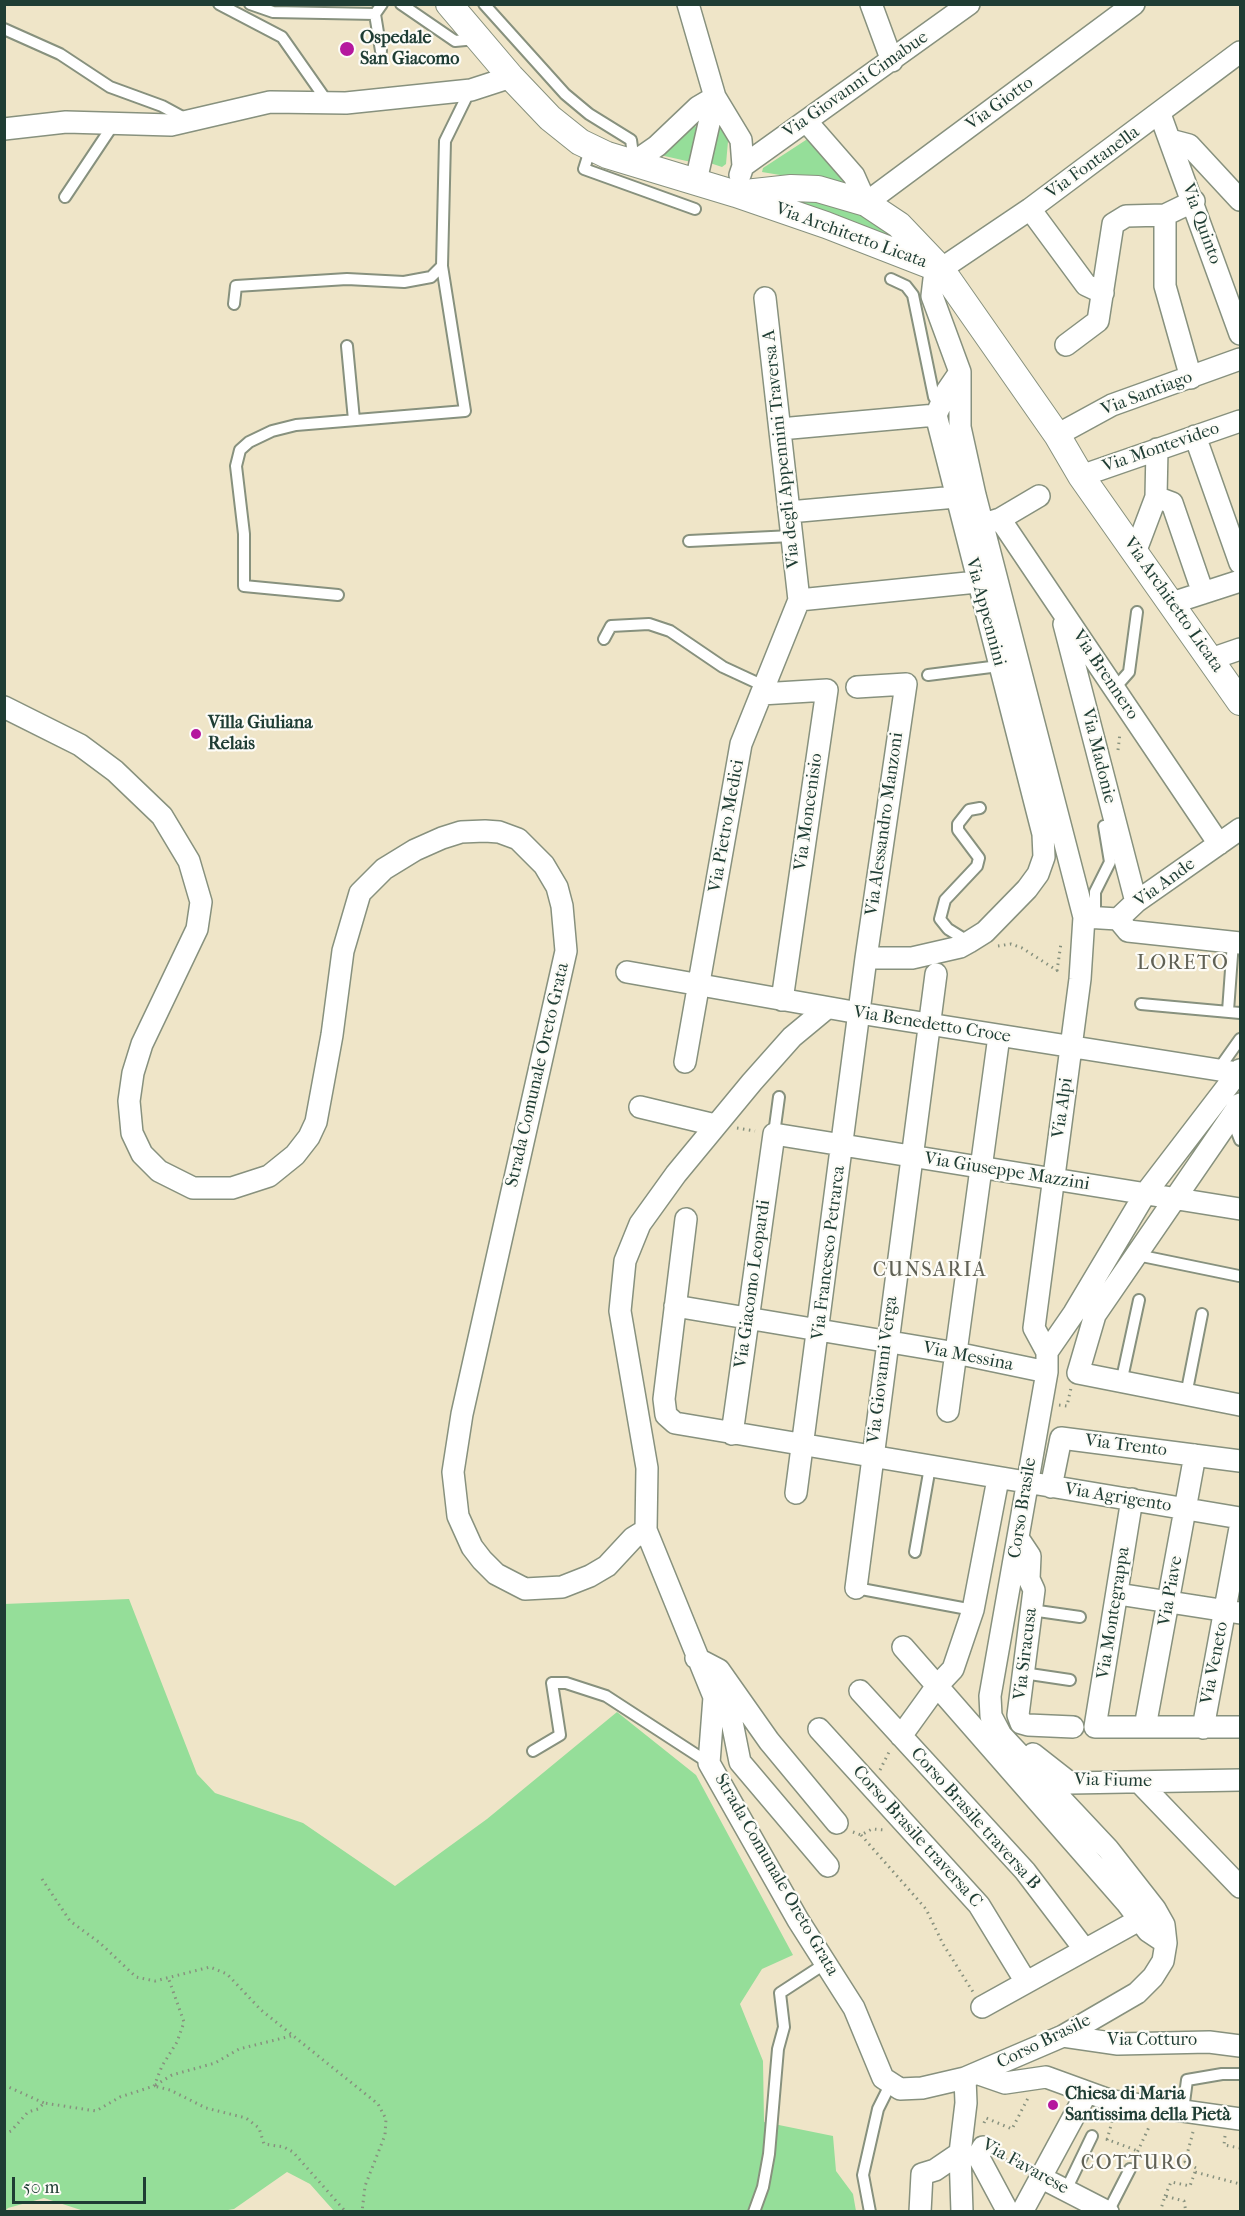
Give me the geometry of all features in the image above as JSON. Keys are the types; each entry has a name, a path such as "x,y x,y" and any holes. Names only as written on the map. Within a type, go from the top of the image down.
{"street":[{"name":"Via Architetto Licata","path":"448,4 550,117 580,142 634,162 736,194 941,269 1057,435 1081,476 1136,550 1240,702"},
{"path":"688,4 715,97 741,140 743,166 736,194 791,188 818,189 866,203 899,225 941,269"},
{"path":"871,4 892,61"},
{"name":"Via Giovanni Cimabue","path":"743,166 969,4"},
{"name":"Via Giotto","path":"866,203 1134,4"},
{"name":"Via Fontanella","path":"941,269 1030,209 1240,52"},
{"path":"4,129 66,122 171,125 270,102 329,104 471,90 512,77"},
{"path":"634,162 657,146 698,107 715,97"},
{"path":"696,181 715,97"},
{"name":"Via Quinto","path":"1160,114 1194,201 1240,334"},
{"path":"806,121 854,176 866,203"},
{"path":"1170,140 1189,145 1240,200"},
{"path":"1066,345 1098,321 1113,224 1126,216 1165,215 1194,201"},
{"path":"1030,209 1086,285 1103,293"},
{"path":"1165,215 1165,286 1191,378"},
{"name":"Via Appennini","path":"941,269 934,279 932,296 960,372 960,427 992,521 1068,861"},
{"name":"Via degli Appennini Traversa A","path":"765,297 799,600"},
{"name":"Via Santiago","path":"1057,435 1112,405 1191,378 1240,358"},
{"path":"780,429 938,411 947,390 960,372"},
{"name":"Via Appennini","path":"938,411 977,582 1043,834 1044,857 1038,874 1027,890 985,932 969,942"},
{"name":"Via Montevideo","path":"1081,476 1240,421"},
{"path":"1195,436 1240,563"},
{"path":"1136,550 1155,497 1157,449"},
{"path":"992,521 1039,496"},
{"path":"789,512 956,497"},
{"path":"1155,497 1172,503 1203,593"},
{"name":"Via Brennero","path":"992,521 1060,609 1219,844"},
{"path":"1172,603 1240,580"},
{"path":"799,600 977,582"},
{"name":"Via Pietro Medici","path":"685,1062 741,744 799,600"},
{"name":"Via Madonie","path":"1060,609 1136,902"},
{"path":"1211,660 1240,649"},
{"name":"Via Alessandro Manzoni","path":"857,687 906,684 859,1013"},
{"name":"Via Moncenisio","path":"762,690 827,690 782,1000"},
{"name":"Strada Comunale Oreto Grata","path":"4,707 80,745 115,771 146,798 162,816 189,861 201,903 197,929 142,1044 133,1073 129,1101 132,1133 142,1154 159,1171 193,1188 232,1188 269,1176 295,1155 309,1137 316,1122 332,1035 343,951 360,893 384,869 415,850 461,832 499,832 518,839 544,865 557,887 562,906 566,951 462,1414 453,1472 459,1516 472,1547 482,1560 496,1574 525,1589 562,1587 590,1576 607,1566 633,1538 646,1530 696,1658 714,1697 709,1763 798,1920 854,2008 874,2062 890,2085"},
{"name":"Via Ande","path":"1090,918 1118,919 1136,902 1240,830"},
{"name":"Via Alpi","path":"1047,1362 1034,1328 1070,1048 1090,918 1068,861"},
{"path":"1118,919 1128,931 1237,942"},
{"path":"866,958 912,958 960,947 969,942"},
{"name":"Via Benedetto Croce","path":"627,972 1070,1048 1232,1071"},
{"name":"Via Giovanni Verga","path":"856,1588 936,974"},
{"path":"646,1530 647,1468 620,1311 620,1289 625,1261 640,1224 715,1125 792,1037 827,1008"},
{"name":"Via Francesco Petrarca","path":"796,1493 859,1013"},
{"path":"948,1411 999,1036"},
{"name":"Corso Brasile","path":"890,2085 900,2089 922,2088 972,2076 1063,2036 1137,1993 1153,1977 1163,1961 1166,1943 1164,1925 1142,1892 1108,1850 1000,1735 990,1716 990,1696 1047,1362 1145,1194 1232,1071"},
{"path":"640,1107 715,1125"},
{"path":"1236,1111 1095,1316 1078,1373 1240,1405"},
{"name":"Via Giuseppe Mazzini","path":"774,1134 1240,1209"},
{"name":"Via Giacomo Leopardi","path":"732,1434 774,1134"},
{"path":"675,1306 686,1219"},
{"name":"Via Messina","path":"675,1306 956,1353 1047,1362"},
{"name":"Via Agrigento","path":"675,1306 663,1399 666,1414 675,1423 1026,1484 1132,1499 1240,1518"},
{"name":"Via Trento","path":"1051,1487 1061,1438 1240,1461"},
{"name":"Via Piave","path":"1145,1727 1170,1602 1195,1455"},
{"path":"901,1736 937,1686 953,1670 973,1610 998,1479"},
{"name":"Via Montegrappa","path":"1132,1499 1095,1727 1145,1727"},
{"name":"Via Veneto","path":"1203,1728 1233,1612 1240,1527"},
{"name":"Via Siracusa","path":"1018,1538 1030,1556 1029,1579 1034,1590 1018,1715 1021,1723 1073,1727"},
{"path":"1118,1594 1233,1612"},
{"path":"903,1647 1148,1931 1166,1943"},
{"path":"696,1658 719,1670 769,1741 837,1823"},
{"name":"Corso Brasile traversa B","path":"860,1691 1025,1871 1085,1950"},
{"path":"714,1697 730,1717 740,1762 828,1866"},
{"path":"1145,1727 1239,1727"},
{"name":"Corso Brasile traversa C","path":"819,1729 979,1905 1026,1982"},
{"name":"Via Fiume","path":"1000,1735 1019,1741 1070,1784 1240,1780"},
{"path":"1140,1783 1240,1887"},
{"path":"982,2007 1139,1920"},
{"name":"Via Cotturo","path":"1063,2036 1118,2044 1209,2042 1240,2046"},
{"path":"962,2211 960,2153 972,2076 1005,2083 1046,2077 1112,2101 1240,2119"},
{"path":"1022,2211 1087,2092"},
{"path":"983,2147 978,2157 1008,2211"},
{"path":"920,2211 922,2174 935,2170 960,2153"},
{"name":"Via Favarese","path":"1040,2176 1108,2211"}],"lane":[{"path":"219,4 282,37 329,104"},
{"path":"250,4 273,12 379,9 381,51"},
{"path":"400,4 455,41 479,39"},
{"path":"484,4 565,94 589,114 631,140 634,162"},
{"path":"4,29 60,54 110,87 162,106 189,120"},
{"path":"338,595 244,586 244,534 236,466 240,450 249,442 272,431 296,424 465,411 442,266 445,141 471,90"},
{"path":"65,197 115,122"},
{"path":"591,147 584,169 695,209"},
{"path":"234,304 236,286 347,279 404,282 431,277 442,266"},
{"path":"891,279 906,286 913,295 938,411"},
{"path":"347,346 354,420"},
{"path":"689,541 792,536"},
{"path":"1114,689 1129,672 1137,612"},
{"path":"604,639 611,626 649,624 670,631 762,690"},
{"path":"928,675 999,666"},
{"path":"969,942 948,929 940,920 945,900 977,866 979,858 958,830 958,824 969,810 980,808"},
{"path":"1090,918 1095,892 1110,862 1104,826"},
{"path":"1228,1011 1237,942"},
{"path":"1141,1004 1240,1013"},
{"path":"1232,1071 1240,1039"},
{"path":"774,1134 779,1097"},
{"path":"1236,1111 1240,1140"},
{"path":"1137,1255 1239,1276"},
{"path":"1121,1383 1139,1300"},
{"path":"1186,1395 1202,1314"},
{"path":"915,1552 930,1467"},
{"path":"856,1588 973,1610"},
{"path":"1031,1610 1080,1617"},
{"path":"1023,1673 1070,1680"},
{"path":"533,1750 560,1735 552,1683 567,1683 606,1696 709,1763"},
{"path":"754,2211 763,2187 769,2154 778,2049 784,2027 780,1993 826,1963"},
{"path":"1190,2112 1187,2080 1222,2074 1240,2074"},
{"path":"870,2211 863,2175 878,2109 890,2085"},
{"path":"1066,2190 1092,2136"},
{"path":"1108,2211 1130,2169"}],"path":[{"path":"1057,971 1062,940"},
{"path":"969,942 982,948 1011,944 1066,977 1080,979"},
{"path":"715,1125 774,1134"},
{"path":"872,1785 891,1748 901,1736"},
{"path":"837,1823 861,1835 926,1908 943,1944 982,2007"},
{"path":"861,1835 872,1829 887,1830 905,1823"},
{"path":"42,1879 70,1921 100,1943 136,1977 155,1981 210,1967 227,1974 292,2036 378,2104 386,2119 385,2134 365,2186 362,2211"},
{"path":"154,2086 162,2066 177,2042 184,2022 168,1977"},
{"path":"4,2085 44,2103 96,2110 120,2097 154,2086 183,2071 215,2063 239,2049 292,2036"},
{"name":"Via Favarese","path":"1038,2078 1012,2129 986,2118 975,2142 1040,2176"},
{"path":"154,2086 170,2090 206,2108 246,2118 259,2128 264,2144 284,2147 293,2152 346,2211"},
{"path":"4,2134 11,2131 28,2112 38,2109 44,2103"},
{"path":"1130,2169 1159,2107"},
{"path":"1160,2211 1170,2181 1190,2186 1197,2168 1185,2162 1190,2112"},
{"path":"1107,2140 1138,2151"},
{"path":"1195,2172 1240,2184"},
{"path":"1165,2196 1184,2201 1186,2211"}],"green space":[{"path":"693,125 699,128 691,162 660,155"},
{"path":"718,125 729,130 726,164 722,167 710,163"},
{"path":"809,138 845,181 840,185 762,172 763,168"},
{"path":"803,198 848,208 893,229 890,236 886,237 800,205"},
{"path":"129,1599 197,1774 215,1793 303,1823 395,1886 487,1819 617,1712 696,1775 793,1955 762,1969 740,2004 763,2061 764,2122 833,2136 836,2171 853,2194 856,2211 334,2211 310,2184 287,2172 234,2209 222,2211 84,2211 44,2198 8,2208 5,2211 4,1604"}],"place":[{"name":"Ospedale San Giacomo","path":"347,49"},
{"name":"Villa Giuliana Relais","path":"196,734"},
{"name":"Chiesa di Maria Santissima della Pietà","path":"1053,2105"}],"district":[{"name":"LORETO","path":"1183,964"},
{"name":"CUNSARIA","path":"930,1271"},
{"name":"COTTURO","path":"1137,2164"}]}
